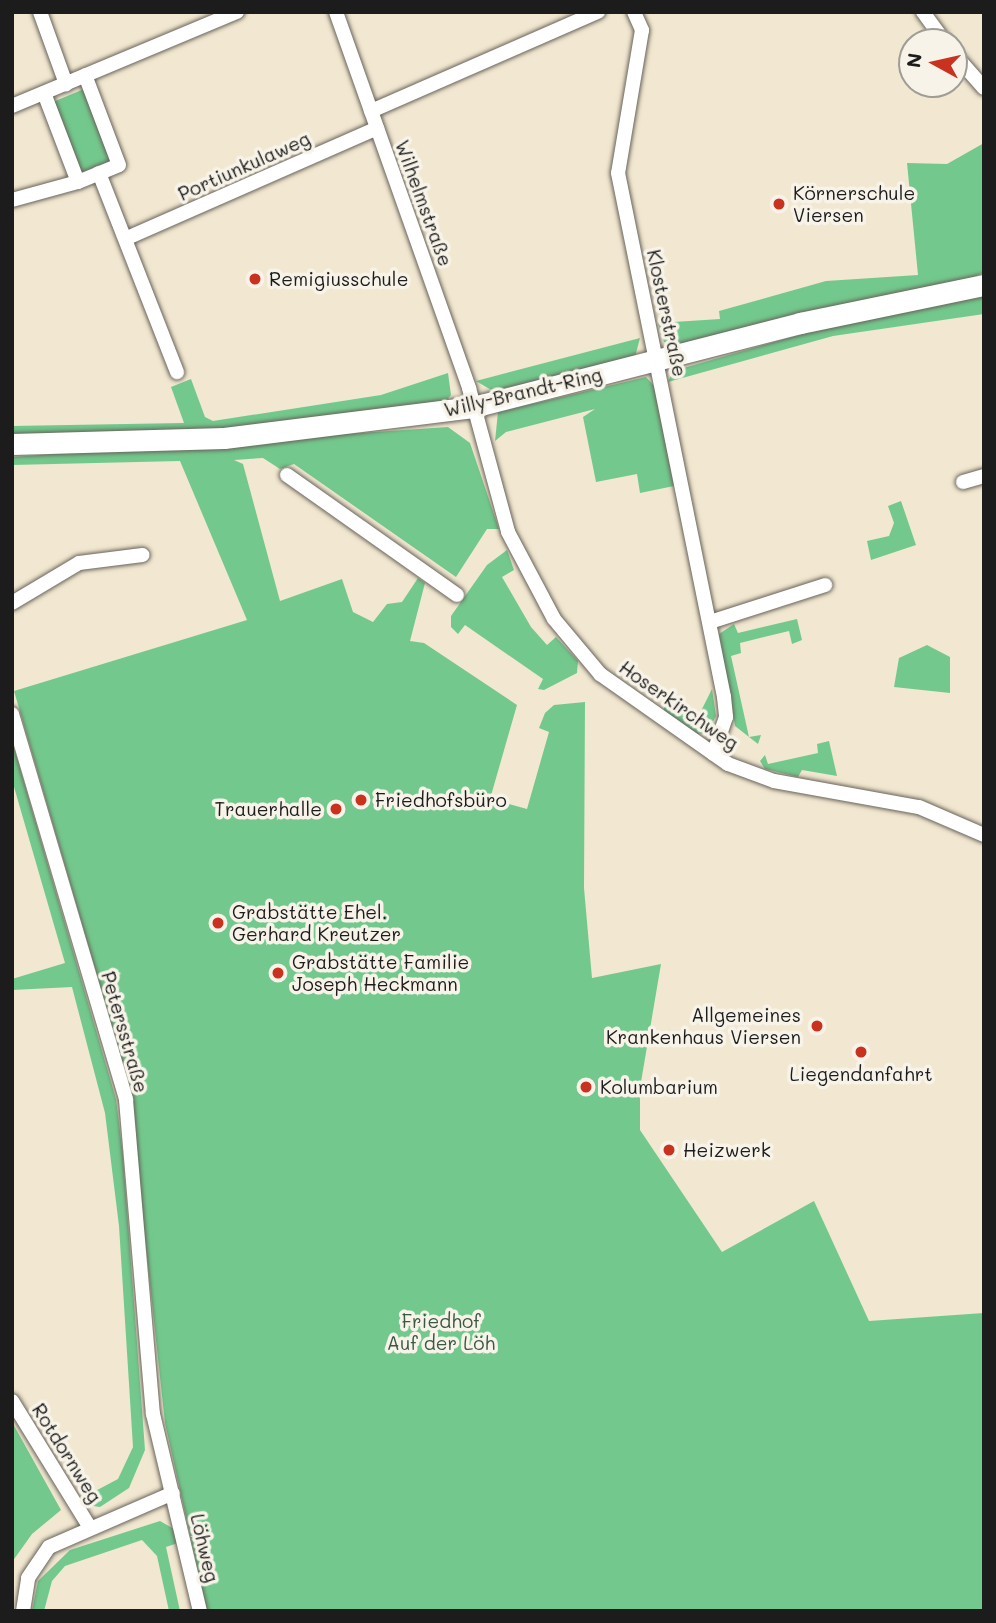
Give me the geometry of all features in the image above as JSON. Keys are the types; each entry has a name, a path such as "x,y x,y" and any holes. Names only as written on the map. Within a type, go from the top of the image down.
{"main road":[{"name":"Willy-Brandt-Ring","path":"12,444 224,438 473,407 657,360 984,285"}],"street":[{"path":"40,12 66,84"},
{"path":"12,106 237,12"},
{"name":"Wilhelmstraße","path":"336,12 473,407"},
{"path":"371,111 598,12"},
{"name":"Klosterstraße","path":"634,12 642,30 618,173 710,622 726,717 713,754"},
{"path":"923,12 935,28"},
{"path":"968,70 984,88"},
{"path":"12,200 78,182 119,165 85,75"},
{"path":"44,93 78,182"},
{"name":"Portiunkulaweg","path":"127,238 377,128"},
{"path":"99,173 127,238 177,372"},
{"name":"Hoserkirchweg","path":"473,407 508,533 546,608 600,674 713,754 774,781 919,807 984,835"},
{"path":"287,475 457,595"},
{"path":"963,482 984,475"},
{"path":"12,603 79,563 142,555"},
{"path":"710,622 825,584"},
{"name":"Petersstraße","path":"12,714 126,1100 153,1414 173,1493"},
{"name":"Rotdornweg","path":"12,1401 89,1526"},
{"path":"23,1611 33,1567 49,1547 89,1526 173,1493"},
{"name":"Löhweg","path":"173,1493 200,1611"}],"green space":[{"path":"84,89 111,163 79,174 53,102"},
{"path":"984,143 984,272 959,285 680,347 664,342 658,323 720,319 719,311 826,281 918,275 907,163 947,164"},
{"path":"984,295 984,314 833,336 668,382 673,371 806,333"},
{"path":"640,338 635,357 493,391 476,381"},
{"path":"448,373 451,395 445,402 225,431 12,437 12,426 184,423 171,387 191,379 205,417 213,421 381,395"},
{"path":"646,377 654,386 674,486 640,493 637,474 596,482 583,417 595,409 506,432 495,441 498,412"},
{"name":"Friedhof Auf der Löh","path":"448,427 470,443 499,529 487,529 456,577 294,464 280,469 263,458 234,460 243,464 280,601 342,579 353,612 373,622 387,604 402,602 418,578 425,583 410,641 424,643 517,705 490,799 527,809 549,732 539,728 545,713 554,705 585,702 584,888 592,978 661,964 640,1088 640,1130 722,1252 814,1201 869,1321 984,1313 984,1611 207,1611 165,1423 128,1081 14,691 247,620 180,461 12,465 12,457"},
{"path":"901,501 916,545 871,560 867,541 889,536 894,523 888,506"},
{"path":"507,550 514,570 502,577 531,627 547,645 556,637 578,661 577,673 544,690 538,689 543,679 465,625 458,634 451,627 451,616 487,565"},
{"path":"797,619 802,640 792,644 789,631 740,643 741,653 731,656 749,737 735,726 719,634 734,624 738,633"},
{"path":"927,645 950,657 950,693 894,687 899,658"},
{"path":"712,689 716,716 707,733 696,734 663,713 665,704 697,719"},
{"path":"761,735 758,744 749,737"},
{"path":"12,741 116,1099 123,1156 145,1450 129,1488 100,1507 86,1505 84,1497 118,1479 133,1447 119,1226 105,1113 72,987 12,990 12,979 65,963 12,780"},
{"path":"829,741 837,776 802,770 798,777 765,769 760,761 765,755 768,764 818,753 817,744"},
{"path":"12,1422 61,1510 32,1534 12,1562"},
{"path":"160,1521 174,1529 178,1543 166,1547 180,1611 169,1611 157,1556 142,1540 65,1566 52,1581 44,1611 32,1611 38,1581 70,1550"}],"place":[{"name":"Körnerschule Viersen","path":"779,204"},
{"name":"Remigiusschule","path":"255,279"},
{"name":"Friedhofsbüro","path":"361,800"},
{"name":"Trauerhalle","path":"336,809"},
{"name":"Grabstätte Ehel. Gerhard Kreutzer","path":"218,923"},
{"name":"Grabstätte Familie Joseph Heckmann","path":"278,973"},
{"name":"Allgemeines Krankenhaus Viersen","path":"817,1026"},
{"name":"Liegendanfahrt","path":"861,1052"},
{"name":"Kolumbarium","path":"586,1087"},
{"name":"Heizwerk","path":"669,1150"}]}
